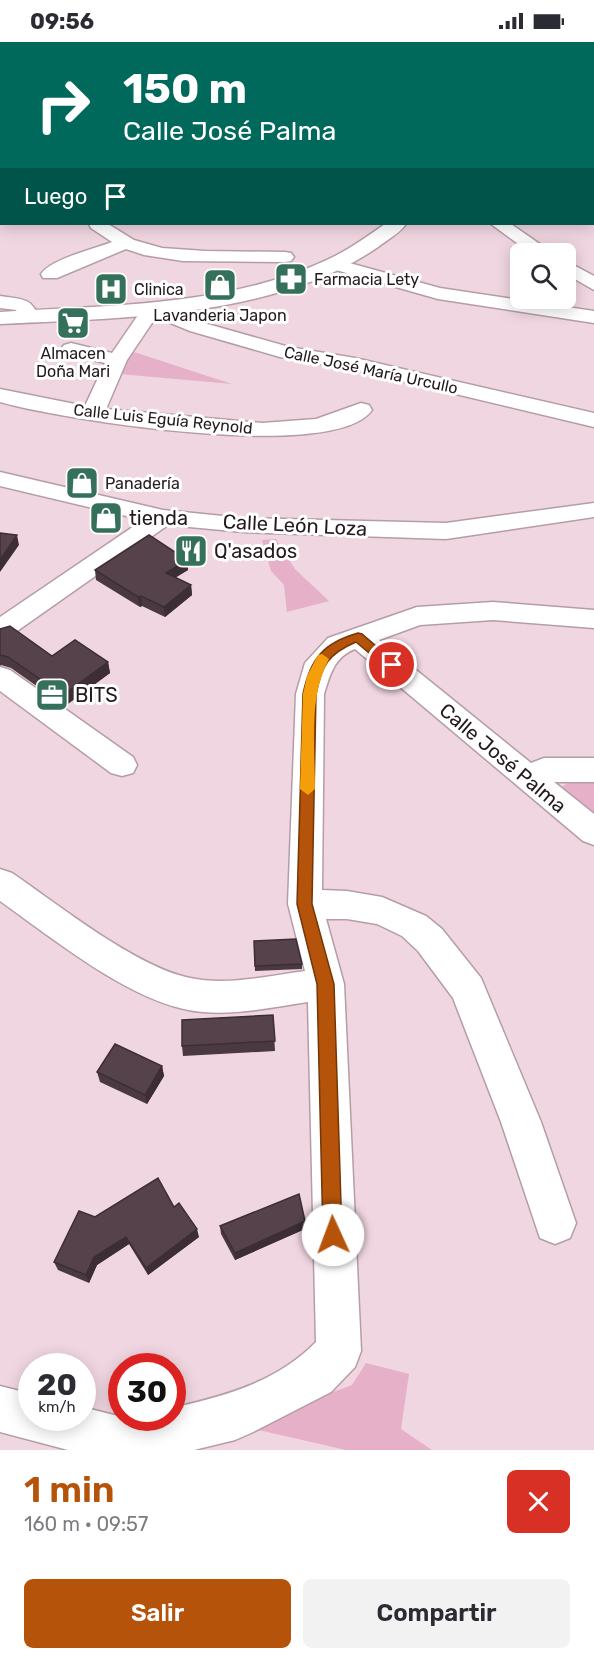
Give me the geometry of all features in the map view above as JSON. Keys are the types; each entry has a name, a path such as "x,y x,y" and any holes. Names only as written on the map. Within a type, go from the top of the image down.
{"main road":[{"path":"0,318 152,309 220,299 281,283 335,264 362,250 396,225"}],"street":[{"path":"99,225 126,243 144,249 184,254 285,257"},
{"path":"502,225 528,243"},
{"path":"50,274 126,243"},
{"path":"335,264 438,293 594,317"},
{"path":"576,266 594,265"},
{"path":"576,272 594,284"},
{"path":"0,302 22,305 26,308 28,316"},
{"path":"93,413 117,360 152,309"},
{"name":"Calle José María Urcullo","path":"152,309 197,327 287,353 355,364 594,420"},
{"path":"71,349 117,360"},
{"name":"Calle Luis Eguía Reynold","path":"0,395 93,413 216,427 268,429 326,422 353,415 361,410"},
{"name":"Calle León Loza","path":"0,479 163,517 243,525 446,531 594,510"},
{"path":"0,630 163,517"},
{"path":"86,1431 156,1449 163,1434 235,1417 293,1388 315,1376 339,1351 333,1246 326,984 305,904 310,694 313,676 319,663 338,645 417,616 493,611 594,619"},
{"name":"Calle José Palma","path":"358,637 594,832"},
{"path":"0,676 122,765"},
{"path":"527,778 544,770 594,770"},
{"path":"0,883 143,976 189,994 219,996 326,984"},
{"path":"305,904 347,905 382,911 414,926 430,940 468,988 521,1122 555,1223"},
{"path":"0,1409 18,1414"}],"shaded area":[{"path":"131,351 232,384 119,374"},
{"path":"276,539 295,569 329,601 287,612 284,585 271,571 262,540"},
{"path":"576,778 594,778 594,821 558,789"},
{"path":"366,1363 409,1374 401,1429 432,1450 346,1450 241,1426 352,1385"}],"building":[{"path":"0,533 17,535 0,560"},
{"path":"149,535 187,560 166,573 191,585 164,607 141,596 138,597 95,570"},
{"path":"10,626 52,656 75,640 108,662 63,695 8,657 0,655 0,629"},
{"path":"296,939 302,964 255,966 254,941"},
{"path":"273,1015 275,1041 182,1046 182,1020"},
{"path":"115,1044 162,1066 145,1095 97,1072"},
{"path":"158,1178 174,1207 179,1203 197,1229 146,1268 126,1237 94,1257 86,1275 54,1262 79,1211 95,1217"},
{"path":"299,1194 305,1221 235,1253 220,1226"}],"slow traffic":[{"path":"308,789 310,694 313,676 322,659"}],"place":[{"name":"Farmacia Lety","path":"291,279"},
{"name":"Lavanderia Japon","path":"220,285"},
{"name":"Clinica","path":"111,289"},
{"name":"Almacen Doña Mari","path":"73,323"},
{"name":"Panadería","path":"82,483"},
{"name":"tienda","path":"106,518"},
{"name":"Q'asados","path":"191,551"},
{"name":"BITS","path":"52,695"}],"route":[{"path":"333,1235 326,984 305,904 304,866 310,694 313,676 326,654 338,645 358,637 392,665"}]}
